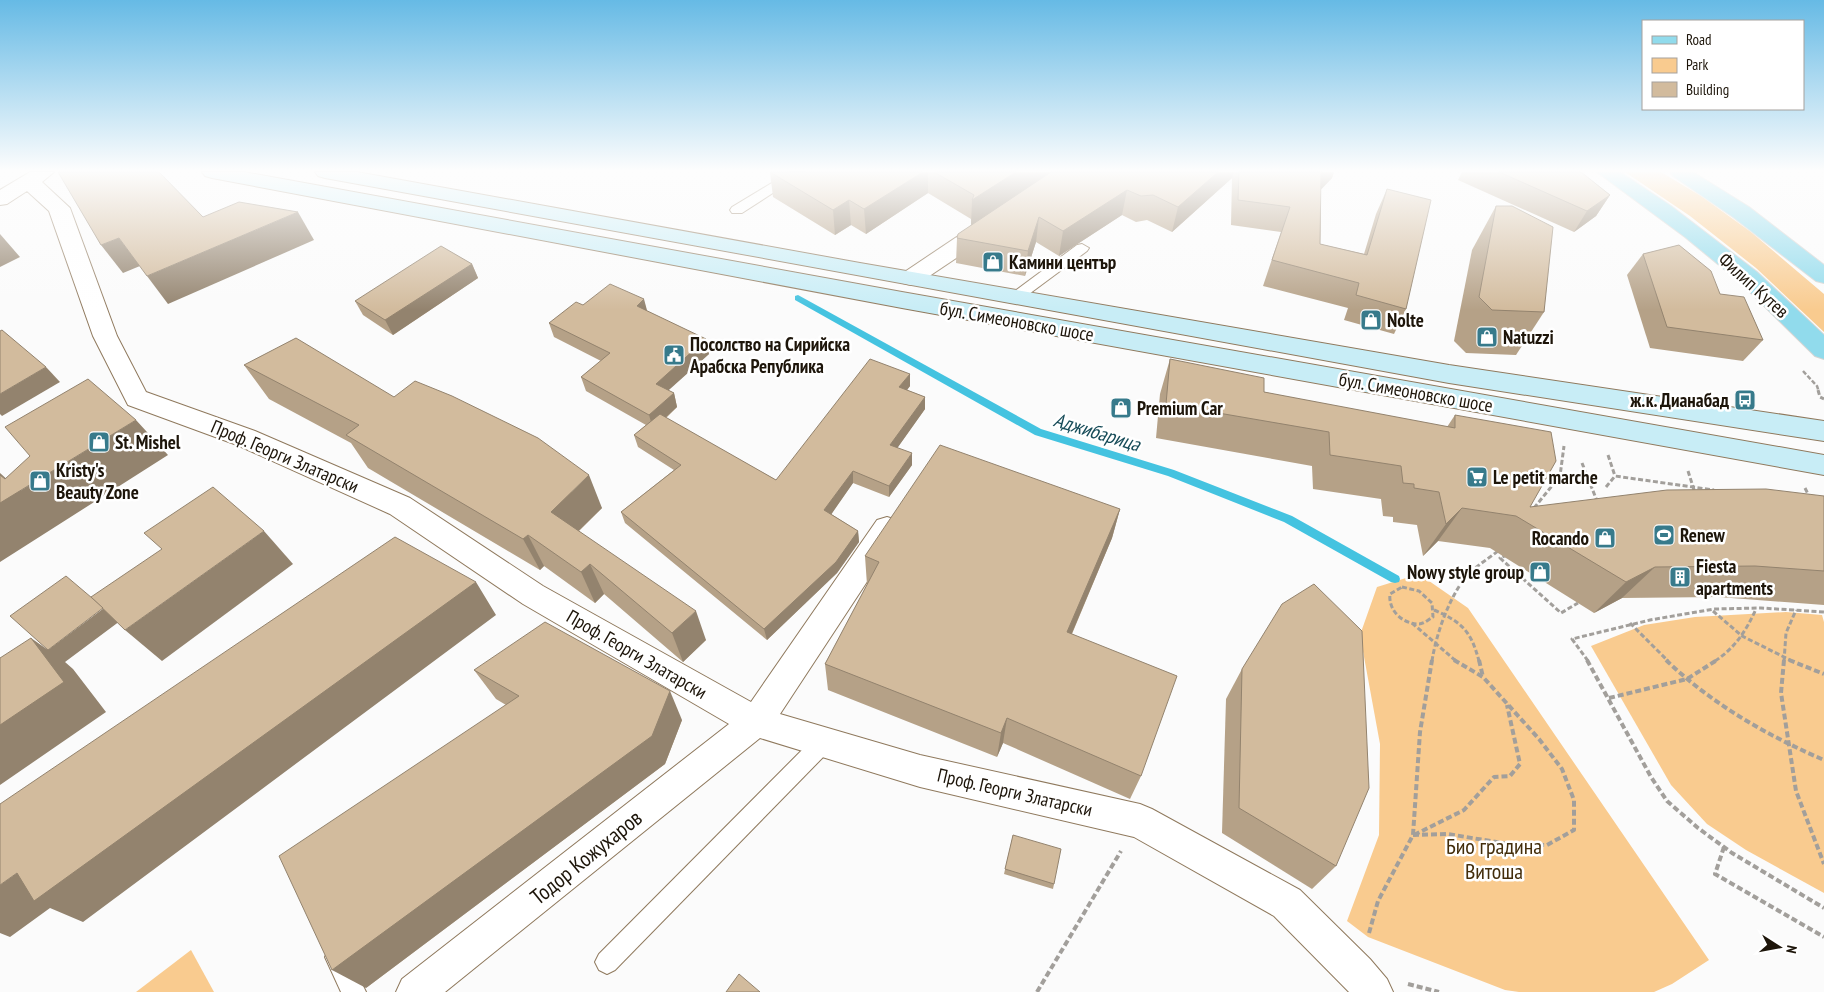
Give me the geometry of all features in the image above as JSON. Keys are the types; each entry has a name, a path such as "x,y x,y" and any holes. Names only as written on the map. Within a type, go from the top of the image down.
{"main road":[{"name":"бул. Симеоновско шосе","path":"461,218 922,304 1824,465"},
{"name":"бул. Симеоновско шосе","path":"581,218 1449,374 1824,431"},
{"name":"Филип Кутев","path":"1673,218 1723,257 1771,298 1824,350"},
{"path":"1748,218 1824,276"}],"street":[{"name":"Проф. Георги Златарски","path":"63,218 105,336 137,398 246,438 400,506 533,595 756,722 920,771 1140,820 1287,903 1360,985"},
{"path":"911,278 1000,218"},
{"name":"Тодор Кожухаров","path":"415,992 756,722 904,502"}],"lane":[{"path":"1016,297 1082,248"},
{"path":"607,962 824,742"},
{"path":"328,940 354,992"}],"path":[{"path":"1817,386 1824,386"},
{"path":"1529,515 1560,476 1565,441"},
{"path":"1607,452 1615,476"},
{"path":"1582,463 1599,505"},
{"path":"1688,472 1697,499"},
{"path":"1606,487 1615,476"},
{"path":"1615,476 1722,491"},
{"path":"1805,488 1812,505"},
{"path":"1360,985 1378,901 1413,835 1420,732 1435,643 1445,615 1465,578 1504,546"},
{"path":"1509,554 1500,558 1561,613 1578,603"},
{"path":"1412,624 1428,622 1433,617 1434,610 1432,603 1419,591 1402,587 1390,594 1390,608 1460,665 1483,677 1539,739 1562,769 1574,800 1574,830 1547,845 1508,844 1448,834 1413,835"},
{"path":"1609,698 1687,679 1726,654 1742,636 1756,608"},
{"path":"1824,612 1756,608 1712,610 1630,623 1572,639 1583,653 1609,698 1622,726 1664,797 1704,835 1824,908"},
{"path":"1434,610 1468,628 1476,648 1483,677"},
{"path":"1712,610 1742,636 1784,658 1824,674"},
{"path":"1796,610 1786,633 1781,693 1796,791 1824,864"},
{"path":"1630,623 1687,679 1735,715 1790,745 1824,760"},
{"path":"1413,835 1464,810 1478,797 1494,777 1510,776 1520,764 1507,703"},
{"path":"1037,992 1140,820"},
{"path":"1724,847 1715,874 1824,937"}],"green space":[{"path":"1693,218 1732,218 1751,232 1824,294 1824,332 1756,268"},
{"name":"Био градина Витоша","path":"1419,574 1468,608 1709,960 1672,984 1654,992 1519,992 1505,990 1368,937 1347,921 1379,835 1380,744 1360,635 1377,587"},
{"path":"1786,612 1822,615 1824,622 1824,893 1746,850 1707,824 1671,785 1591,646 1644,625 1695,617"},
{"path":"191,950 214,992 136,992"}],"building":[{"path":"85,218 283,218 147,276 119,238 101,245"},
{"path":"982,218 1039,218 1028,251 957,238 958,234"},
{"path":"1041,218 1083,218 1063,231"},
{"path":"1286,218 1320,218 1320,244 1367,255 1378,218 1427,218 1406,309 1356,295 1359,283 1272,260"},
{"path":"1494,218 1536,218 1553,227 1544,312 1492,310 1479,297"},
{"path":"1679,245 1711,271 1720,294 1744,297 1763,340 1667,327 1643,254"},
{"path":"441,246 472,264 385,320 355,301"},
{"path":"610,284 644,299 637,306 706,339 656,384 674,393 649,415 581,377 610,353 549,323 576,302 583,305"},
{"path":"2,330 46,367 0,394 0,331"},
{"path":"296,338 394,397 415,381 452,396 538,438 589,475 551,512 696,611 672,633 590,564 581,572 528,535 523,539 346,435 359,425 244,365"},
{"path":"870,359 910,374 899,387 925,397 890,445 912,453 889,486 853,471 824,510 858,531 836,562 764,629 621,512 681,465 634,435 660,414 776,480"},
{"path":"1170,359 1264,378 1264,392 1455,428 1455,415 1551,432 1556,461 1530,507 1667,490 1766,489 1824,496 1824,571 1755,566 1655,567 1626,582 1516,516 1462,508 1446,524 1439,492 1414,488 1414,484 1403,483 1401,466 1330,455 1329,432 1166,404"},
{"path":"88,379 136,420 0,503 0,475 5,479 30,456 5,427"},
{"path":"940,445 1120,509 1067,632 1177,676 1141,776 1007,718 1001,733 825,664 879,562 865,556"},
{"path":"213,487 264,531 125,630 91,597 162,549 144,533"},
{"path":"395,537 476,582 34,901 17,873 0,885 0,804"},
{"path":"66,576 103,608 48,650 10,616"},
{"path":"1314,584 1362,631 1369,788 1336,866 1239,808 1242,669 1282,604"},
{"path":"545,622 670,691 652,736 332,970 279,856 519,696 474,670"},
{"path":"31,638 64,682 0,725 0,658"},
{"path":"1013,835 1061,849 1054,884 1005,869"},
{"path":"739,974 760,992 726,992"}],"waterway":[{"name":"Аджибарица","path":"798,298 1038,432 1171,473 1288,519 1395,579"}],"place":[{"name":"Камини център","path":"993,262"},
{"name":"Nolte","path":"1371,320"},
{"name":"Natuzzi","path":"1487,337"},
{"name":"Посолство на Сирийска Арабска Република","path":"674,355"},
{"name":"ж.к. Дианабад","path":"1745,400"},
{"name":"Premium Car","path":"1121,408"},
{"name":"St. Mishel","path":"99,442"},
{"name":"Le petit marche","path":"1477,477"},
{"name":"Kristy's Beauty Zone","path":"40,481"},
{"name":"Renew","path":"1664,535"},
{"name":"Rocando","path":"1605,538"},
{"name":"Nowy style group","path":"1540,572"},
{"name":"Fiesta apartments","path":"1680,577"}]}
